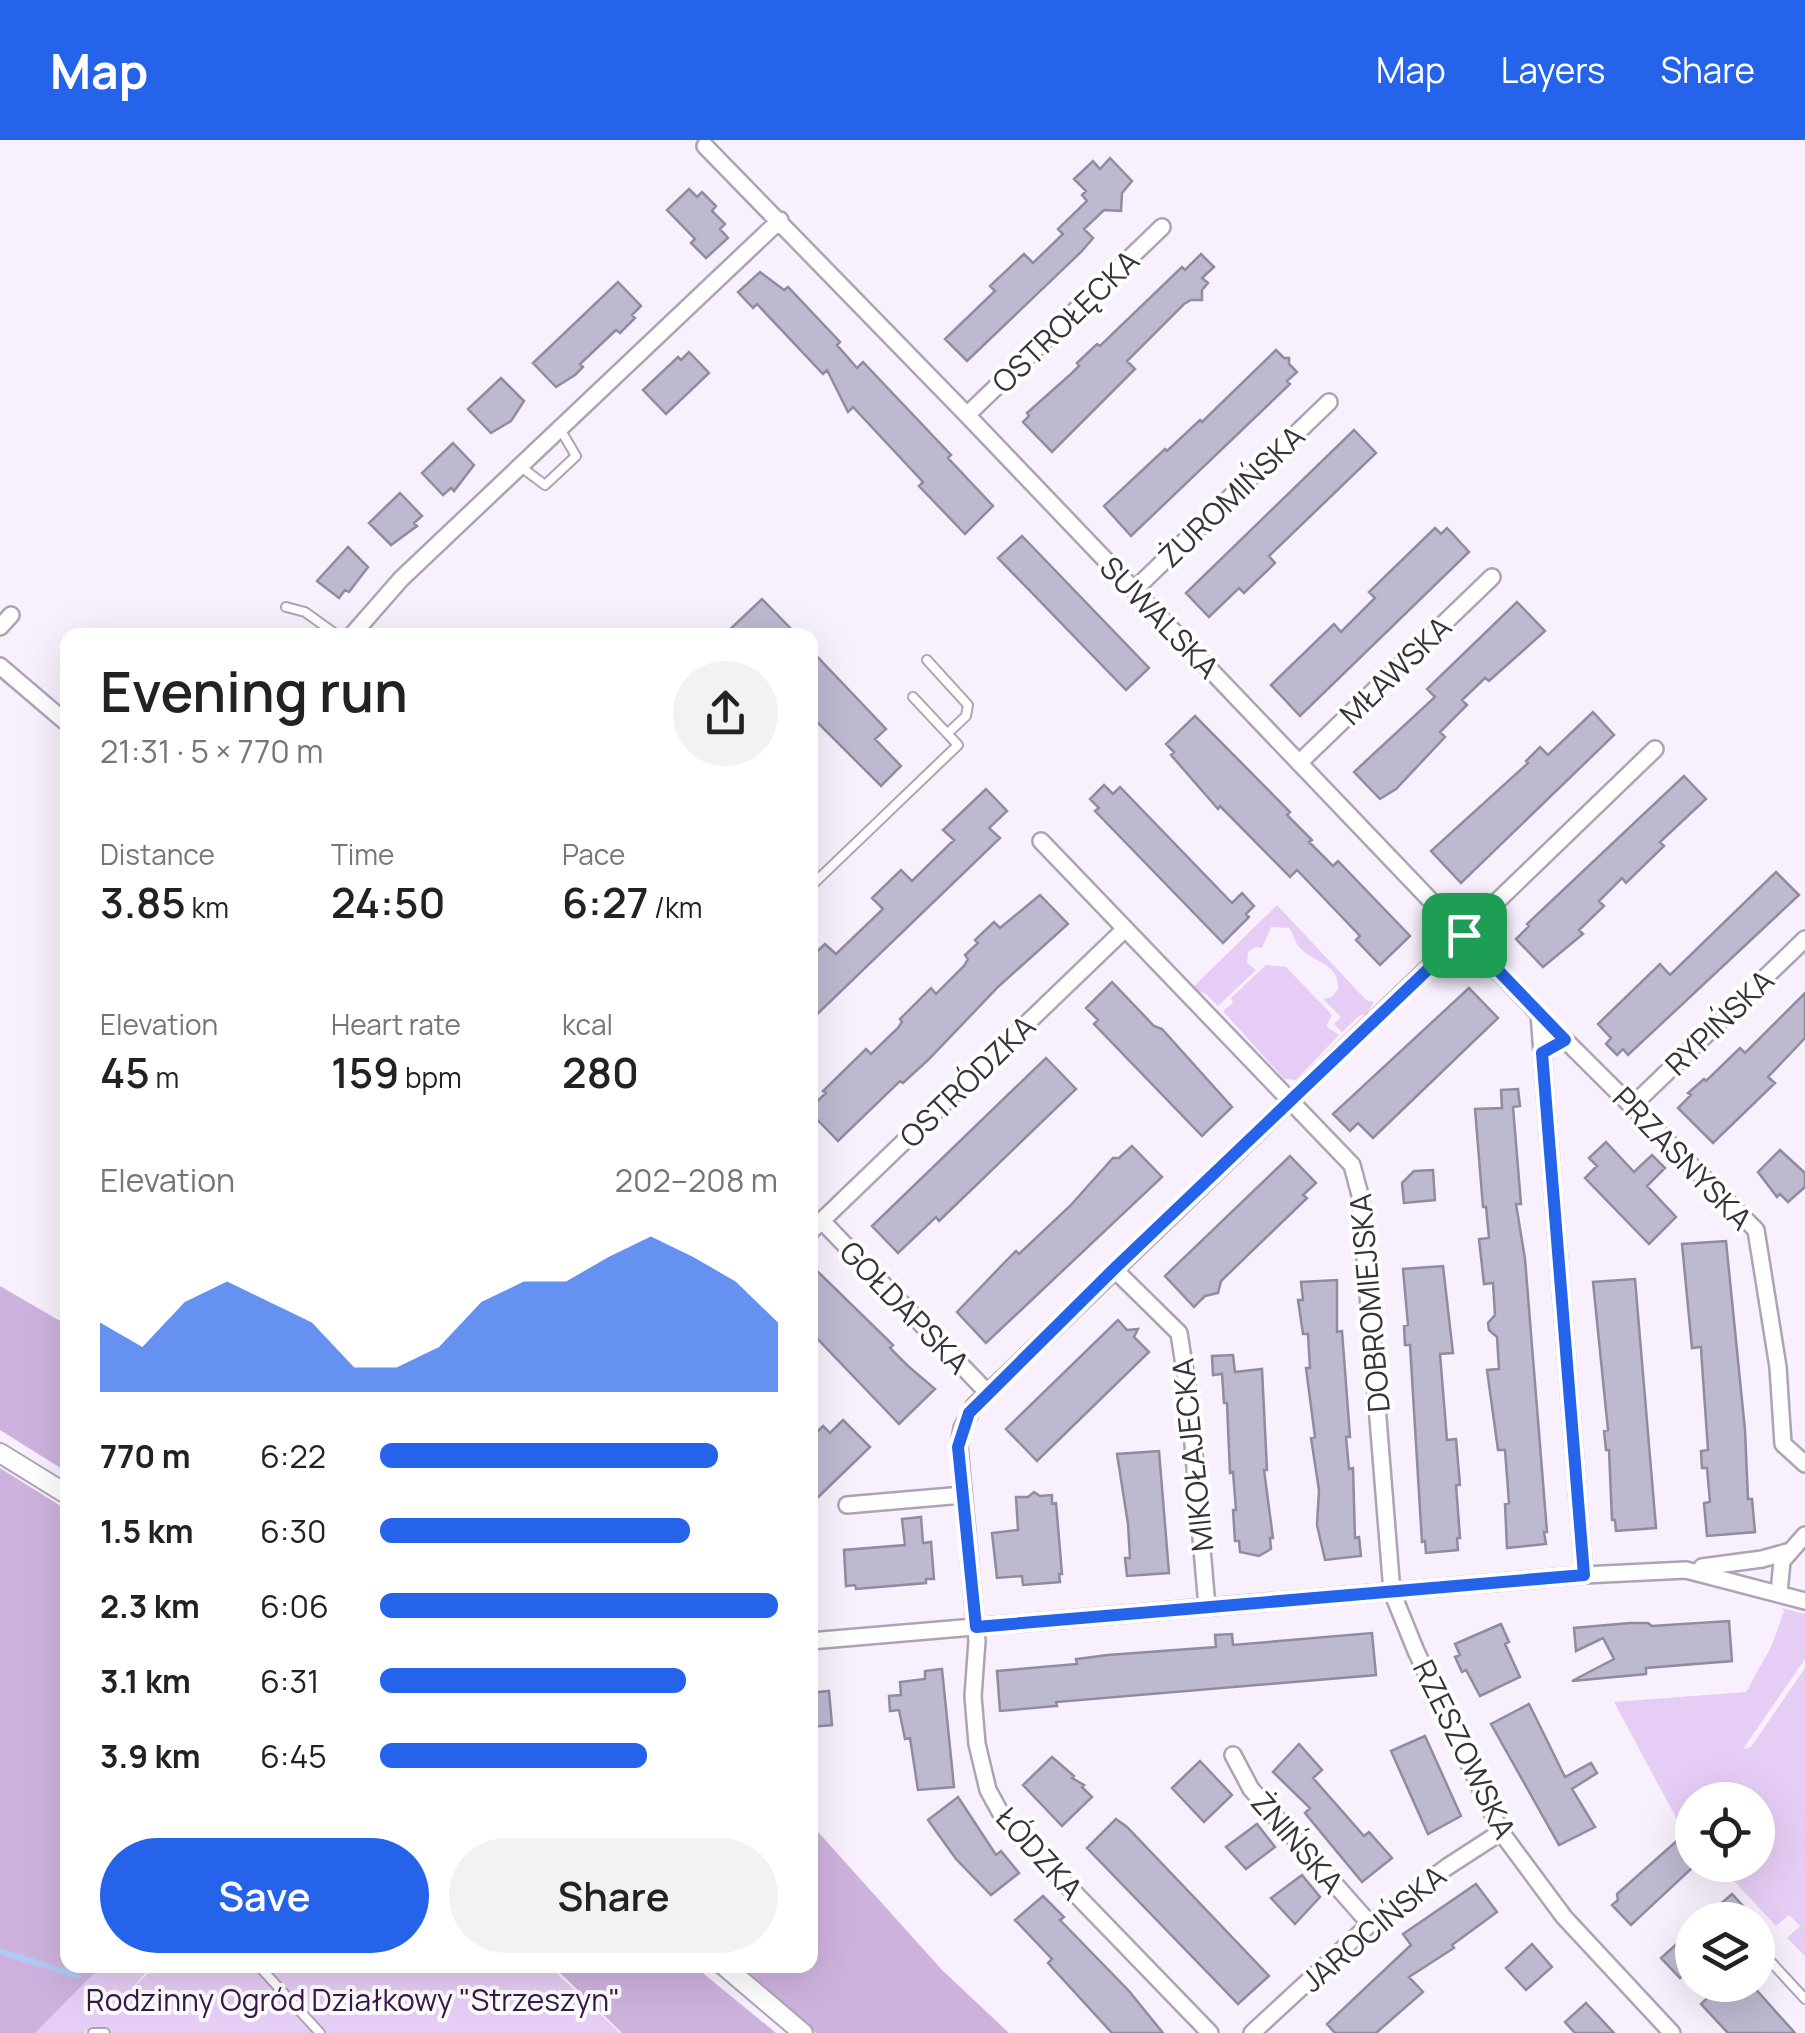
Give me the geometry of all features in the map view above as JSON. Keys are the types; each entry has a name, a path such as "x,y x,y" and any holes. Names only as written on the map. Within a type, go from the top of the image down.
{"street":[{"name":"SUWALSKA","path":"706,146 1565,1040"},
{"path":"358,628 401,579 780,220"},
{"name":"OSTROŁĘCKA","path":"967,415 1162,227"},
{"name":"ŻUROMIŃSKA","path":"1134,590 1329,402"},
{"name":"MŁAWSKA","path":"1299,762 1492,578"},
{"path":"0,666 60,717"},
{"name":"ŁÓDZKA","path":"1210,2033 995,1807 975,1732 976,1627 959,1438 969,1413 988,1393 1655,749"},
{"name":"DOBROMIEJSKA","path":"1041,841 1352,1166 1358,1179 1392,1592"},
{"name":"OSTRÓDZKA","path":"818,1225 1125,929"},
{"name":"RYPIŃSKA","path":"1634,1105 1805,939"},
{"path":"1539,1014 1584,1575"},
{"path":"1542,1053 1565,1040"},
{"name":"PRZASNYSKA","path":"1565,1040 1756,1230 1778,1368 1783,1444 1805,1464"},
{"name":"GOŁDAPSKA","path":"818,1229 988,1393"},
{"name":"MIKOŁAJECKA","path":"1114,1269 1178,1334 1189,1397 1207,1607"},
{"path":"0,1452 60,1490"},
{"path":"846,1505 963,1495"},
{"path":"1779,1593 1780,1570 1787,1552 1805,1535"},
{"path":"818,1640 1584,1575 1686,1570 1787,1552"},
{"path":"1686,1570 1805,1601"},
{"name":"RZESZOWSKA","path":"1392,1592 1501,1832 1564,1917 1672,2033"},
{"name":"ŻNIŃSKA","path":"1233,1755 1251,1789 1370,1924"},
{"name":"JAROCIŃSKA","path":"1252,2033 1370,1924 1501,1832"},
{"path":"733,1973 804,2033"}],"lane":[{"path":"520,466 545,486 576,456 560,429"},
{"path":"286,607 304,612 328,628"},
{"path":"927,660 968,705 966,716 948,733"},
{"path":"818,879 958,745 912,697"},
{"path":"1775,1966 1805,1999"},
{"path":"265,1973 320,2033"},
{"path":"93,2033 104,2033"}],"green space":[{"path":"1277,905 1366,1000 1374,1002 1366,1015 1360,1015 1342,1032 1334,1024 1341,1017 1323,999 1332,997 1338,989 1335,974 1301,949 1289,928 1271,927 1262,948 1248,952 1247,963 1256,970 1218,1006 1205,993 1192,988"},
{"path":"1266,965 1286,967 1332,1015 1326,1026 1339,1035 1296,1080 1284,1079 1223,1011 1233,1003 1231,998"},
{"name":"Rodzinny Ogród Działkowy \"Strzeszyn\"","path":"0,1483 60,1908 60,1973 145,1973 130,1991 149,1973 556,1973 620,2033 86,2033 89,2029 84,2033 0,2033"},
{"path":"1782,1608 1805,1614 1805,1659 1743,1749 1751,1747 1805,1668 1805,1956 1787,1938 1800,1926 1789,1915 1776,1926 1775,1902 1754,1902 1735,1882 1775,1882 1775,1782 1675,1782 1675,1816 1614,1702 1746,1692 1772,1645"}],"shaded area":[{"path":"0,1286 60,1321 60,1468 0,1430"},
{"path":"0,1468 60,1506 60,1973 94,1973 35,2033 0,2033"},
{"path":"818,1832 942,1970 1009,2033 816,2033 745,1973 818,1973"},
{"path":"560,1973 703,1973 776,2033 622,2033"}],"building":[{"path":"1110,158 1132,181 1122,193 1121,211 1104,210 1084,229 1093,238 1082,251 967,361 945,339 995,291 990,286 1024,254 1033,263 1063,234 1058,229 1087,201 1082,195 1086,191 1074,179 1093,161 1100,169"},
{"path":"689,189 697,197 702,192 716,206 712,211 725,224 720,229 728,238 706,258 691,243 695,239 667,210"},
{"path":"1201,254 1214,267 1202,278 1208,283 1202,290 1202,300 1184,304 1127,361 1135,369 1052,452 1023,422 1029,416 1027,413 1072,373 1097,344 1100,346 1182,267 1185,270"},
{"path":"760,272 784,290 788,287 840,342 837,345 857,368 863,362 993,506 965,534 853,407 848,412 827,370 823,374 757,304 753,308 738,292"},
{"path":"618,282 641,306 632,315 635,318 580,364 583,367 575,375 556,387 533,363"},
{"path":"1276,350 1289,358 1297,372 1287,381 1290,384 1131,536 1104,506 1165,449 1202,422"},
{"path":"689,352 709,373 666,414 643,390 678,357 681,360"},
{"path":"501,378 524,401 511,421 491,433 468,409"},
{"path":"1354,430 1376,453 1269,556 1275,563 1244,593 1239,588 1209,617 1186,593"},
{"path":"453,443 474,465 454,491 451,488 443,495 422,473"},
{"path":"400,493 422,516 414,523 417,526 391,545 369,523"},
{"path":"1435,528 1441,534 1447,528 1469,552 1300,716 1271,685 1334,624 1341,632 1375,598 1369,592"},
{"path":"1022,536 1149,668 1126,690 998,558"},
{"path":"348,547 368,567 349,592 345,590 339,598 317,581"},
{"path":"762,599 790,628 731,628"},
{"path":"1517,602 1545,631 1462,700 1467,705 1440,732 1445,737 1396,789 1380,799 1354,772 1435,697 1427,689"},
{"path":"818,657 886,729 875,739 901,766 881,786 818,723"},
{"path":"1593,712 1614,735 1461,883 1431,851 1528,763 1540,747 1548,755"},
{"path":"1195,716 1290,812 1287,815 1312,840 1309,842 1333,866 1338,861 1410,936 1380,965 1356,940 1360,936 1297,870 1290,877 1220,806 1218,809 1171,755 1174,752 1166,744"},
{"path":"1684,776 1706,799 1660,842 1664,846 1626,883 1622,878 1599,901 1604,906 1579,930 1583,934 1543,967 1516,939 1527,924"},
{"path":"1104,785 1113,794 1120,787 1232,903 1242,893 1254,906 1246,914 1249,917 1223,943 1095,811 1099,808 1090,799"},
{"path":"986,789 1007,811 989,828 1000,838 818,1013 818,951 825,944 836,954 883,909 872,898 901,870 912,881 954,840 943,830"},
{"path":"1776,872 1799,895 1628,1055 1623,1049 1617,1055 1606,1044 1611,1038 1598,1024 1660,964 1670,975"},
{"path":"1040,895 1068,924 838,1141 818,1120 818,1100 826,1093 823,1091 866,1049 871,1054 931,988 936,994 964,966 968,959 965,955 978,943 975,940 994,922 1000,928"},
{"path":"1112,982 1154,1026 1162,1029 1232,1107 1202,1136 1094,1024 1098,1020 1086,1008"},
{"path":"1469,988 1498,1018 1373,1138 1358,1123 1350,1131 1333,1114"},
{"path":"1805,993 1805,1038 1768,1077 1775,1083 1713,1143 1678,1108 1691,1095 1688,1093 1740,1048 1745,1053"},
{"path":"1046,1058 1076,1089 939,1221 936,1217 898,1253 872,1226"},
{"path":"1518,1089 1520,1106 1513,1107 1521,1204 1516,1204 1525,1259 1547,1532 1546,1544 1507,1548 1505,1450 1498,1450 1487,1370 1499,1369 1497,1337 1488,1323 1495,1315 1493,1283 1484,1284 1479,1239 1489,1238 1475,1109 1502,1108 1501,1090"},
{"path":"1606,1142 1634,1172 1652,1155 1665,1168 1647,1186 1676,1217 1649,1244 1585,1178 1597,1166 1589,1158"},
{"path":"1132,1146 1162,1177 986,1343 957,1312 1016,1251 1019,1254 1070,1206 1113,1158 1119,1158"},
{"path":"1780,1150 1805,1173 1805,1187 1788,1202 1780,1194 1777,1197 1758,1172"},
{"path":"1290,1156 1316,1183 1303,1195 1307,1198 1221,1281 1218,1293 1205,1296 1194,1307 1165,1276"},
{"path":"1433,1170 1435,1200 1404,1203 1402,1183 1414,1171"},
{"path":"1726,1241 1748,1499 1752,1499 1755,1532 1707,1536 1704,1503 1710,1502 1701,1451 1708,1450 1701,1347 1692,1348 1682,1244"},
{"path":"1443,1266 1453,1353 1440,1354 1447,1440 1456,1439 1460,1538 1458,1550 1426,1553 1425,1541 1422,1542 1410,1345 1405,1345 1404,1326 1408,1325 1403,1269"},
{"path":"818,1272 935,1389 899,1424 818,1339"},
{"path":"1635,1279 1656,1528 1616,1531 1593,1282"},
{"path":"1337,1280 1337,1332 1342,1331 1350,1437 1346,1437 1349,1469 1353,1468 1355,1538 1359,1537 1361,1556 1325,1560 1317,1525 1319,1490 1306,1368 1310,1368 1308,1334 1303,1334 1298,1300 1303,1300 1301,1282"},
{"path":"1118,1320 1127,1330 1138,1329 1134,1337 1149,1352 1037,1461 1006,1429"},
{"path":"1233,1355 1235,1372 1262,1369 1264,1470 1273,1538 1271,1549 1259,1556 1240,1552 1239,1541 1235,1541 1227,1403 1222,1374 1213,1375 1212,1356"},
{"path":"843,1420 870,1447 818,1497 818,1431 823,1426 830,1433"},
{"path":"1159,1451 1169,1573 1127,1576 1128,1524 1117,1454"},
{"path":"1034,1492 1052,1495 1052,1504 1056,1503 1060,1582 1023,1585 1022,1576 997,1578 992,1533 1018,1530 1016,1497 1028,1497"},
{"path":"921,1517 923,1543 931,1542 934,1579 856,1589 855,1585 846,1586 844,1550 905,1545 902,1519"},
{"path":"1729,1621 1732,1661 1646,1668 1646,1674 1572,1681 1614,1659 1603,1638 1576,1651 1574,1628"},
{"path":"1501,1624 1520,1677 1480,1696 1466,1670 1462,1672 1455,1657 1460,1655 1455,1644"},
{"path":"1372,1633 1376,1675 1056,1702 1057,1706 1000,1711 997,1671 1077,1664 1076,1659 1108,1655 1216,1647 1215,1635 1232,1634 1233,1645"},
{"path":"942,1669 954,1787 918,1790 910,1738 905,1739 899,1710 890,1711 889,1696 901,1695 900,1682 925,1679 925,1671"},
{"path":"829,1691 832,1725 818,1726 818,1692"},
{"path":"1529,1704 1565,1777 1591,1763 1597,1773 1572,1789 1595,1827 1559,1845 1491,1724"},
{"path":"1425,1736 1461,1816 1428,1834 1391,1751"},
{"path":"1299,1744 1322,1770 1313,1778 1364,1836 1369,1832 1392,1858 1362,1882 1305,1813 1310,1808 1273,1772"},
{"path":"1052,1757 1092,1797 1062,1826 1023,1785"},
{"path":"1200,1761 1232,1795 1204,1822 1172,1788"},
{"path":"958,1797 996,1855 1001,1851 1019,1873 991,1895 956,1859 928,1820"},
{"path":"1116,1819 1269,1976 1238,2004 1087,1848"},
{"path":"1257,1824 1275,1847 1246,1869 1226,1847"},
{"path":"1675,1842 1677,1882 1631,1925 1612,1905 1618,1900 1617,1894"},
{"path":"1302,1875 1320,1897 1295,1924 1271,1898"},
{"path":"1476,1884 1497,1912 1452,1945 1454,1948 1409,1977 1423,1992 1376,2033 1335,2033 1327,2024 1411,1945 1403,1934"},
{"path":"1732,1894 1739,1902 1723,1902"},
{"path":"1043,1896 1064,1917 1060,1920 1129,1991 1163,2033 1112,2033 1048,1963 1052,1959 1015,1920"},
{"path":"1532,1944 1552,1967 1526,1990 1506,1968"},
{"path":"1675,1945 1675,1973 1661,1958"},
{"path":"1767,2002 1795,2033 1728,2033 1701,2004"},
{"path":"1586,2003 1614,2033 1575,2033 1565,2022"}],"waterway":[{"path":"0,1951 60,1970"},
{"path":"69,1973 78,1976"}],"route":[{"path":"1464,935 1565,1040 1542,1053 1584,1575 976,1627 958,1447 969,1413 1464,935"}]}
